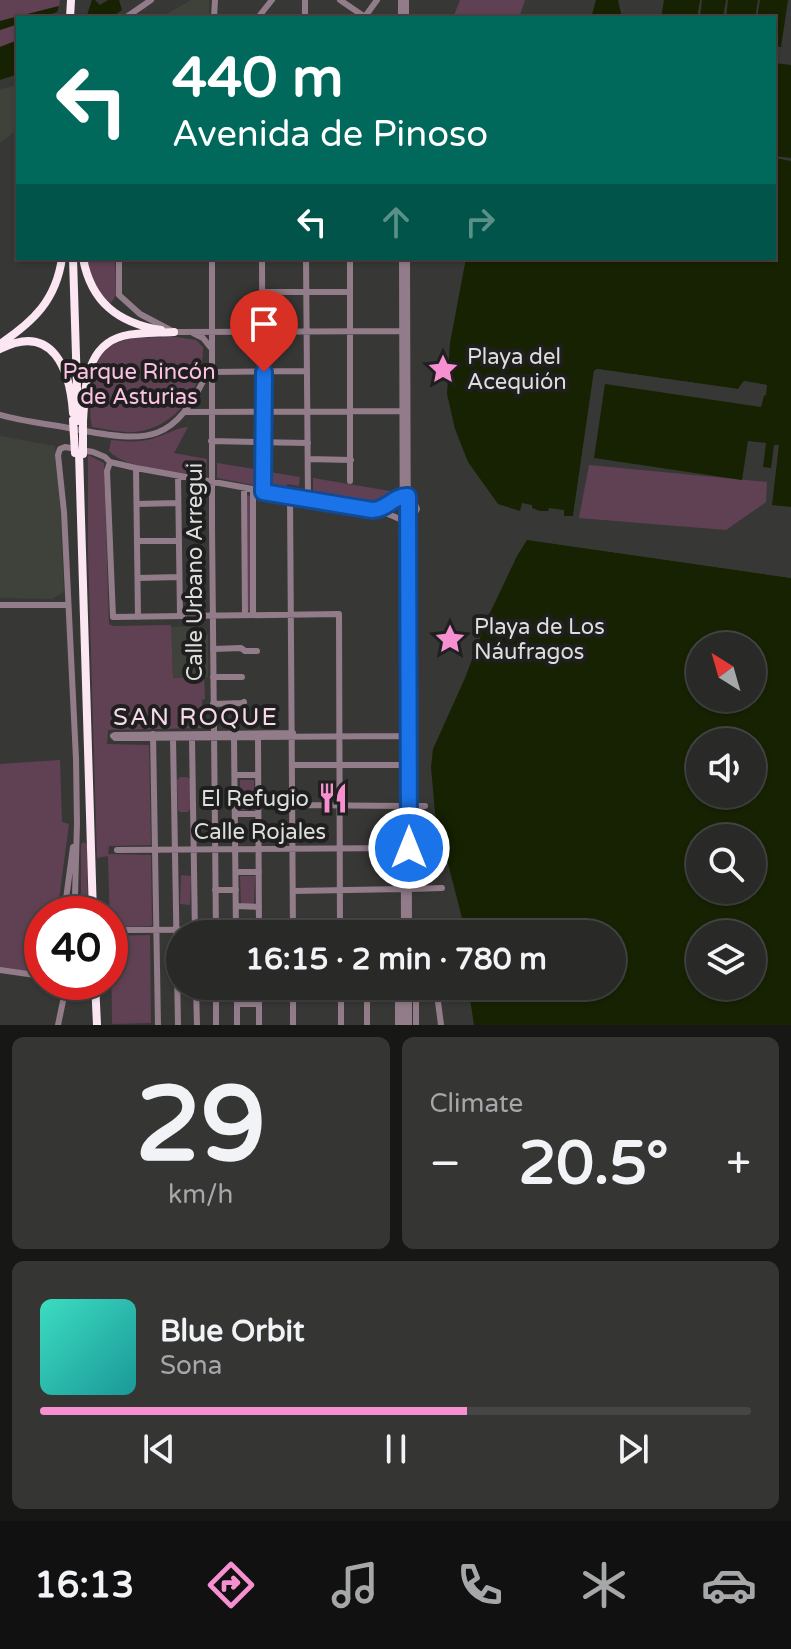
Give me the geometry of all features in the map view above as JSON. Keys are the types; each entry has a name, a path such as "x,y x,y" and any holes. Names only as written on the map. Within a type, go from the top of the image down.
{"highway":[{"path":"0,346 31,321 47,302 62,260"},
{"path":"73,260 92,896"},
{"path":"84,260 92,287 109,309 133,323 174,332"},
{"path":"78,421 90,368 100,349 124,336 174,332"},
{"path":"0,346 29,341 54,352 66,373 78,421"},
{"path":"79,453 79,531 82,543"},
{"path":"96,1000 97,1025"}],"street":[{"path":"128,16 151,0"},
{"path":"260,16 272,0"},
{"path":"305,0 305,15"},
{"path":"340,0 362,16"},
{"path":"119,260 119,295 140,314 174,332 404,331"},
{"name":"Calle Urbano Arregui","path":"212,260 216,920"},
{"path":"262,260 263,492"},
{"path":"306,260 308,500"},
{"path":"350,260 350,481"},
{"path":"395,516 392,507 400,496 404,260"},
{"path":"262,292 350,292"},
{"path":"404,331 400,496 407,523 406,920"},
{"path":"192,332 203,338 211,348 202,385"},
{"path":"0,415 94,433 134,437 149,435 164,430 186,412 211,363"},
{"path":"211,372 307,371"},
{"path":"186,412 402,411"},
{"path":"211,441 308,443"},
{"path":"75,896 72,884 77,823 76,759 59,452 62,447 136,468 379,510 407,523"},
{"path":"308,459 351,460"},
{"path":"110,462 107,474 115,619"},
{"path":"136,468 138,617"},
{"path":"178,476 180,616"},
{"path":"244,488 249,615"},
{"path":"249,615 253,490"},
{"path":"290,496 293,920"},
{"path":"379,510 400,496 413,499 417,509 407,523 403,736 406,806"},
{"path":"137,504 178,503"},
{"path":"137,541 179,541"},
{"path":"138,578 179,577"},
{"path":"0,605 68,605"},
{"path":"115,619 339,614 340,920"},
{"path":"115,619 291,616"},
{"path":"213,649 257,651"},
{"path":"213,677 242,677"},
{"path":"213,704 244,702"},
{"path":"293,735 192,738 113,736 293,735 403,736"},
{"path":"153,736 158,1025"},
{"path":"234,737 236,920"},
{"path":"258,737 259,920"},
{"path":"173,738 176,920"},
{"path":"192,738 194,920"},
{"path":"293,765 403,765"},
{"path":"174,774 192,774"},
{"path":"235,775 258,775"},
{"path":"293,805 425,806"},
{"path":"235,814 258,814"},
{"path":"174,815 193,815"},
{"name":"Calle Rojales","path":"117,850 435,848"},
{"path":"175,872 194,872"},
{"path":"236,872 259,872"},
{"path":"293,891 442,888"},
{"path":"215,890 236,890"},
{"path":"236,906 259,907"},
{"path":"176,908 194,908"},
{"path":"128,930 166,930"},
{"path":"0,970 24,973"},
{"path":"58,1025 63,1000"},
{"path":"177,1000 178,1025"},
{"path":"216,1000 216,1025"},
{"path":"237,1000 237,1025"},
{"path":"259,1000 259,1025"},
{"path":"293,1000 293,1025"},
{"path":"341,1000 341,1025"},
{"path":"367,1000 367,1025"},
{"path":"404,1000 404,1025"},
{"path":"416,1000 416,1025"},
{"path":"438,1000 441,1025"},
{"path":"177,1003 196,1003 197,1025"},
{"path":"237,1004 259,1004"}],"shaded area":[{"path":"92,0 100,5 108,0 119,0 122,10 114,16 87,16"},
{"path":"191,0 209,0 209,16 163,16"},
{"path":"596,0 618,0 622,16 592,16"},
{"path":"664,0 700,0 697,16 661,16"},
{"path":"702,0 726,0 723,16 700,16"},
{"path":"728,0 758,0 755,16 726,16"},
{"path":"760,0 788,0 781,47 776,46 776,16 757,16"},
{"path":"59,6 57,12 44,16 20,16"},
{"path":"16,17 16,25 0,30 0,21"},
{"path":"16,41 16,75 0,80 0,47"},
{"path":"776,63 791,65 791,158 776,156"},
{"path":"16,85 16,131 0,143 0,89"},
{"path":"776,158 791,161 791,507 772,505 779,445 774,445 771,468 763,467 766,443 748,441 742,480 594,458 605,384 761,407 767,385 744,381 738,389 597,369 594,371 573,517 564,516 564,510 549,508 548,511 540,511 522,503 520,511 498,504 468,462 455,429 447,394 450,343 466,260 776,260"},
{"path":"0,436 55,446 64,592 52,599 0,598"},
{"path":"527,540 791,578 791,1025 474,1025 470,1000 626,1000 626,920 462,920 435,813 431,767 433,749 488,617"},
{"path":"195,626 195,635 208,635 208,677 173,678 171,627"}],"green space":[{"path":"0,0 60,0 59,6 0,21"},
{"path":"460,0 525,0 520,16 454,16"},
{"path":"16,25 16,41 0,47 0,30"},
{"path":"87,260 115,260 116,295 111,303 102,294"},
{"name":"Parque Rincón de Asturias","path":"176,337 196,340 203,347 199,376 186,403 164,422 150,429 135,432 92,427 90,408 95,370 108,348 131,339"},
{"path":"188,427 174,453 207,459 206,477 140,466 109,451 111,440 146,440"},
{"path":"88,455 104,463 109,624 171,625 173,678 204,677 203,728 108,730 107,744 149,745 151,845 109,846 108,854 151,855 150,926 128,927 128,896 109,896 108,856 97,858"},
{"path":"217,463 260,470 259,486 217,478"},
{"path":"589,465 767,482 766,502 726,530 579,518"},
{"path":"269,472 300,477 299,486 287,484 286,490 269,487"},
{"path":"313,478 390,492 386,502 377,506 313,496"},
{"path":"246,495 251,496 252,611 247,611"},
{"path":"60,760 62,822 69,824 59,896 24,896 24,971 0,968 0,764"},
{"path":"180,777 190,779 188,812 178,810 177,780"},
{"path":"240,780 254,780 254,810 240,810"},
{"path":"84,842 87,845 88,896 81,896 81,844"},
{"path":"181,875 191,876 190,905 180,904"},
{"path":"240,876 255,876 254,904 241,904"},
{"path":"150,935 151,1023 112,1024 112,1000 128,1000 128,936"}],"pier":[{"path":"597,369 738,389 744,381 767,385 766,395 763,396 764,386 746,384 740,391 599,371 576,520 563,519 564,516 573,516 594,371"},
{"path":"527,536 791,574 791,578 523,539"}],"place":[{"name":"Playa del Acequión","path":"443,369"},
{"name":"Playa de Los Náufragos","path":"450,639"},
{"name":"El Refugio","path":"333,798"}],"district":[{"name":"SAN ROQUE","path":"196,717"}],"route":[{"path":"264,372 263,492 372,510 388,506 402,495 408,496 409,848"}]}
